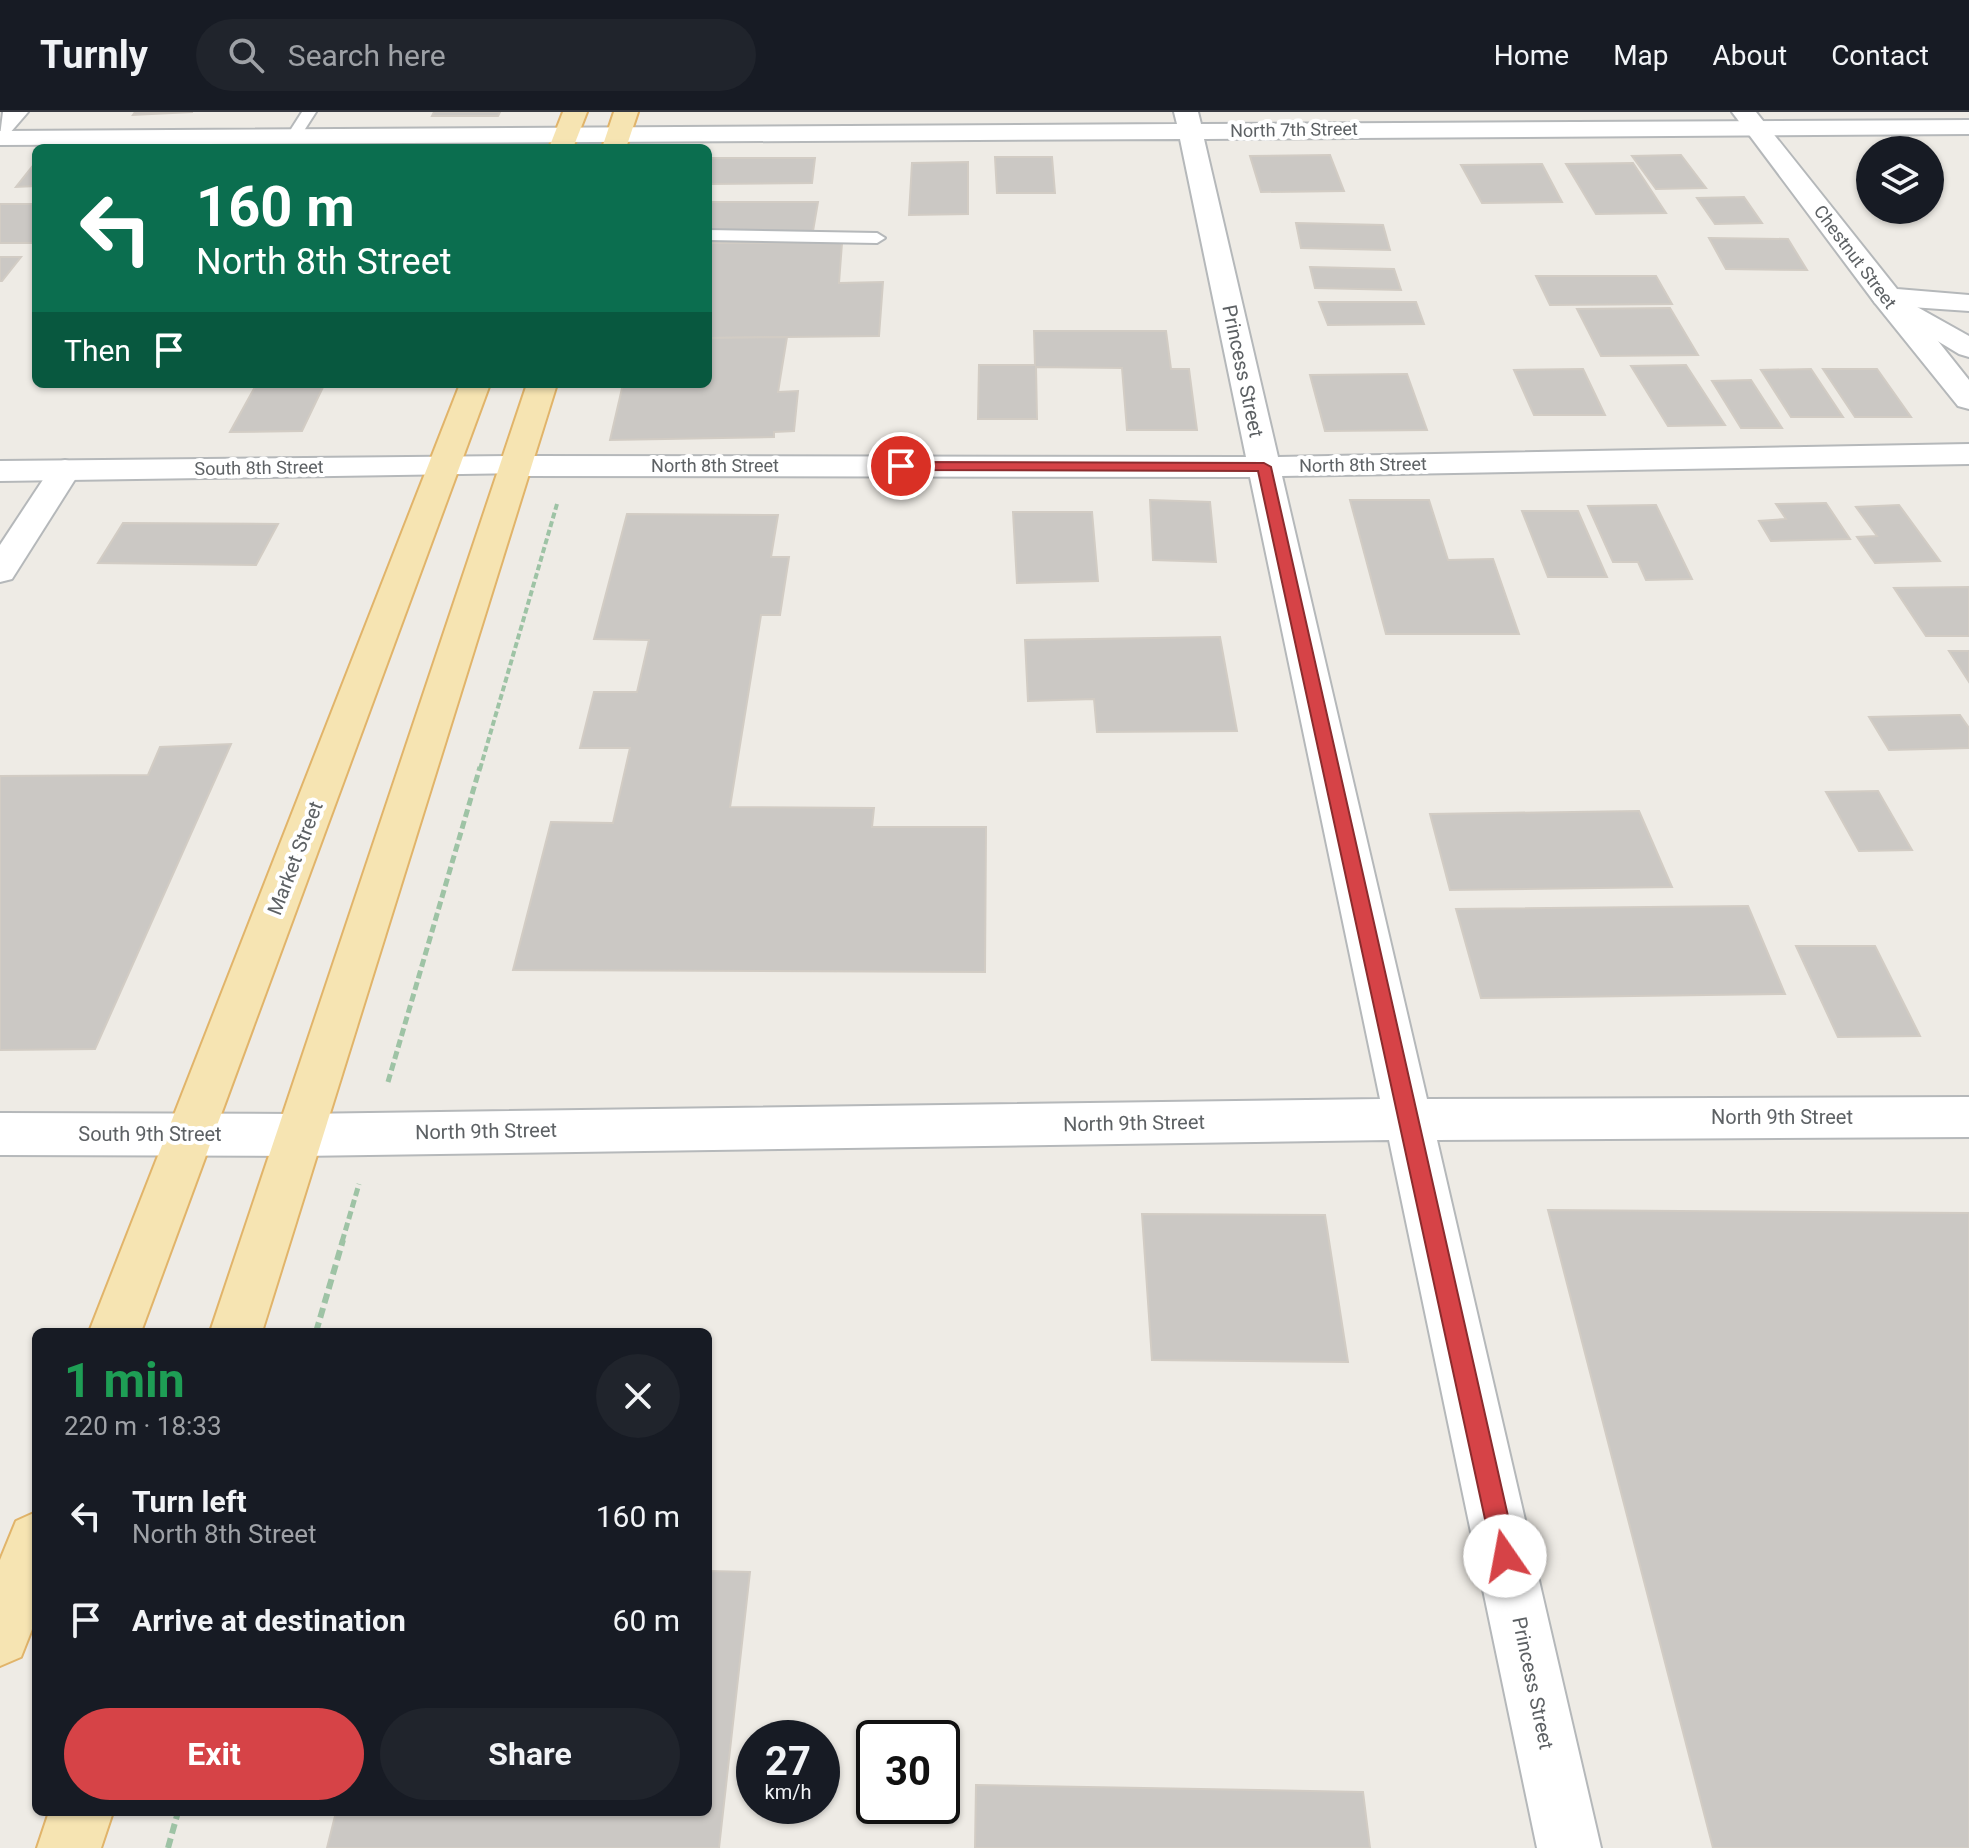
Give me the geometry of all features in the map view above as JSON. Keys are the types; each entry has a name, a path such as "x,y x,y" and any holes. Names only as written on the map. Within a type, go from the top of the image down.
{"main road":[{"name":"Market Street","path":"117,1328 474,388"},
{"path":"237,1328 541,388"},
{"path":"0,1636 32,1552"},
{"path":"69,1848 80,1816"}],"street":[{"path":"0,129 16,112"},
{"name":"North 7th Street","path":"0,138 293,137 1188,122 1750,120 1969,127"},
{"name":"Chestnut Street","path":"1750,120 1885,297 1969,400"},
{"name":"Princess Street","path":"1188,122 1569,1848"},
{"path":"1885,297 1969,303"},
{"path":"1885,297 1969,348"},
{"name":"North 8th Street","path":"518,466 1264,467 1969,454"},
{"name":"South 8th Street","path":"0,471 518,466"},
{"path":"0,571 65,470"},
{"name":"North 9th Street","path":"299,1135 1410,1120 1969,1117"},
{"name":"South 9th Street","path":"0,1134 299,1135"}],"lane":[{"path":"293,137 309,112"},
{"path":"712,235 877,238"}],"path":[{"path":"317,1328 568,466"},
{"path":"168,1848 177,1816"}],"building":[{"path":"135,112 193,112 133,115"},
{"path":"434,112 500,112 498,116 432,116"},
{"path":"1330,155 1344,191 1261,192 1250,156"},
{"path":"1681,155 1706,188 1656,189 1632,156"},
{"path":"995,157 1052,157 1055,193 997,193"},
{"path":"712,158 815,158 812,183 712,184"},
{"path":"968,162 968,214 909,215 912,163"},
{"path":"1633,163 1666,213 1596,214 1566,164"},
{"path":"1542,164 1562,202 1482,203 1461,165"},
{"path":"32,167 32,186 16,187"},
{"path":"1744,197 1762,223 1715,224 1697,198"},
{"path":"712,202 818,202 813,231 712,231"},
{"path":"0,204 32,204 32,243 0,243"},
{"path":"1296,223 1383,225 1390,250 1301,248"},
{"path":"1709,238 1788,239 1807,270 1726,269"},
{"path":"712,243 842,243 839,283 883,282 879,336 712,338"},
{"path":"0,257 21,257 2,281 0,281"},
{"path":"1310,267 1394,269 1401,290 1315,288"},
{"path":"1536,276 1656,276 1672,304 1550,305"},
{"path":"1319,302 1416,302 1424,324 1328,325"},
{"path":"1670,308 1698,355 1601,356 1577,309"},
{"path":"1034,331 1166,331 1171,369 1189,369 1197,430 1127,430 1122,368 1036,367 1037,419 978,419 979,365 1035,365"},
{"path":"787,337 778,392 798,391 794,431 774,432 774,437 610,440 622,388 712,388 712,338"},
{"path":"1686,365 1725,425 1668,426 1631,366"},
{"path":"1583,369 1605,415 1534,415 1514,370"},
{"path":"1811,369 1843,417 1791,417 1761,370"},
{"path":"1823,369 1877,369 1911,417 1855,417"},
{"path":"1407,374 1427,430 1325,431 1310,375"},
{"path":"1751,380 1782,428 1741,428 1712,381"},
{"path":"254,388 323,388 302,431 230,432"},
{"path":"1150,500 1210,502 1216,562 1153,560"},
{"path":"1350,500 1429,500 1448,560 1493,559 1519,634 1386,634"},
{"path":"1826,503 1850,539 1771,541 1759,521 1786,519 1776,504"},
{"path":"1656,505 1692,579 1646,580 1638,562 1613,562 1588,506"},
{"path":"1899,505 1940,561 1875,563 1857,537 1877,536 1856,507"},
{"path":"1522,511 1578,511 1607,577 1548,577"},
{"path":"1013,512 1092,512 1098,581 1017,583"},
{"path":"627,514 778,515 771,557 789,557 780,615 761,615 730,807 874,808 872,827 986,827 985,972 513,970 551,822 613,823 630,748 580,748 594,692 637,692 649,640 594,639"},
{"path":"123,523 278,524 256,565 98,563"},
{"path":"1969,587 1969,636 1926,636 1894,588"},
{"path":"1220,637 1237,731 1097,732 1094,699 1028,701 1025,640"},
{"path":"1949,651 1969,651 1969,682"},
{"path":"1960,715 1969,728 1969,748 1889,750 1869,717"},
{"path":"231,744 95,1049 0,1050 0,776 148,775 160,747"},
{"path":"1878,791 1912,850 1859,851 1826,792"},
{"path":"1639,811 1672,887 1450,890 1430,814"},
{"path":"1748,906 1785,994 1481,998 1456,909"},
{"path":"1796,946 1875,946 1920,1036 1838,1037"},
{"path":"1548,1210 1969,1213 1969,1848 1713,1848"},
{"path":"1142,1214 1325,1215 1348,1362 1152,1360"},
{"path":"712,1571 750,1572 719,1848 327,1848 335,1816 712,1816"},
{"path":"976,1785 1363,1792 1370,1848 975,1848"}],"route":[{"path":"901,466 1264,467 1505,1556"}]}
